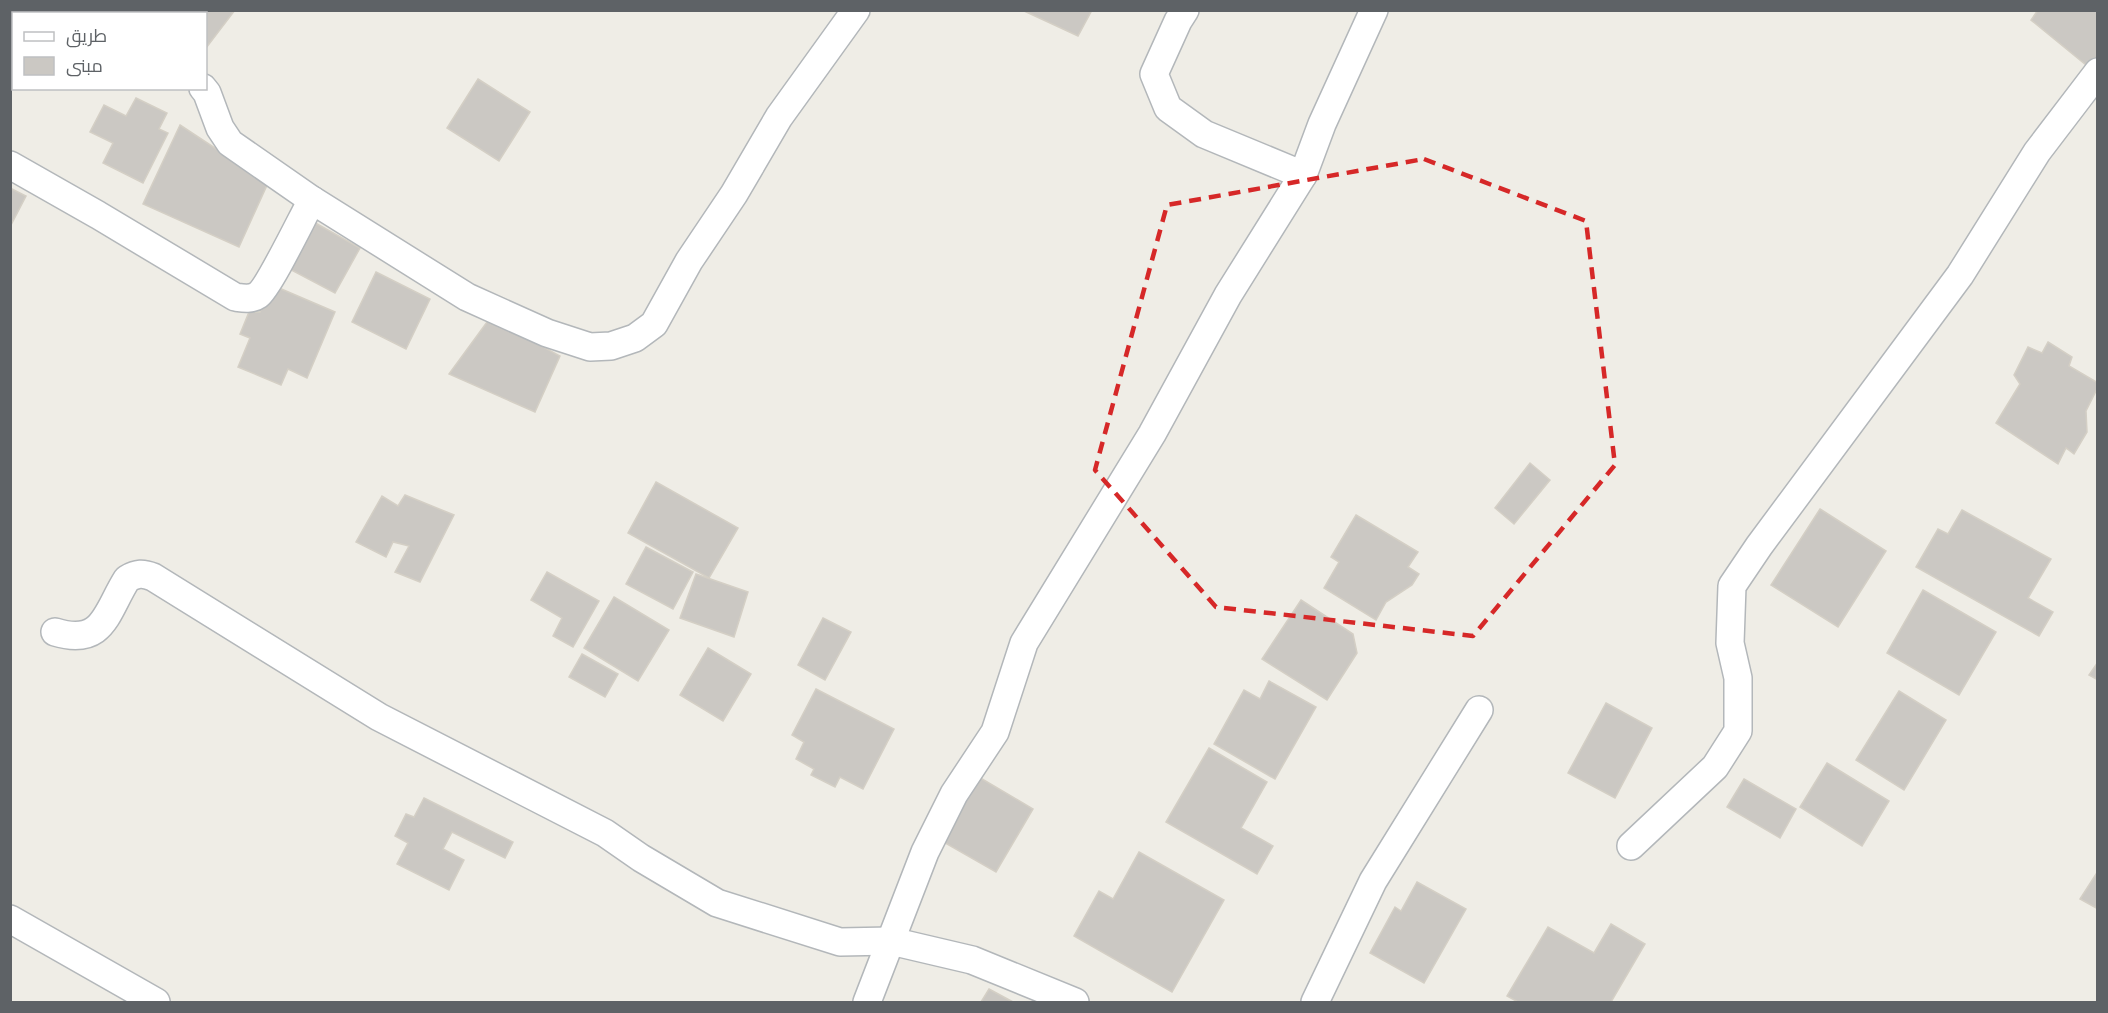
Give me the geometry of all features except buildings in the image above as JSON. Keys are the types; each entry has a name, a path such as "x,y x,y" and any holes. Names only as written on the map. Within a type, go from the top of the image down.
{"street":[{"path":"205,90 220,128 231,143 312,200 466,297 547,333 590,347 611,346 635,338 654,324 689,261 734,194 779,117 856,10"},
{"path":"1185,10 1154,74 1168,108 1204,134 1303,175"},
{"path":"867,1002 925,852 954,794 994,732 1024,643 1152,434 1228,295 1303,175 1322,124 1374,10"},
{"path":"1631,846 1715,767 1738,731 1738,678 1730,643 1732,586 1759,546 1960,275 2037,152 2097,72"},
{"path":"10,165 235,297 247,299 259,295 312,200"},
{"path":"55,632 69,637 88,635 105,620 128,579 134,574 145,574 379,717 605,833 641,858 717,903 840,942 891,941 972,960 1075,1002"},
{"path":"1315,1002 1374,881 1479,710"},
{"path":"10,919 156,1002"}],"highlighted area":[{"path":"1424,159 1586,221 1615,465 1473,636 1216,607 1095,470 1167,205"}]}
